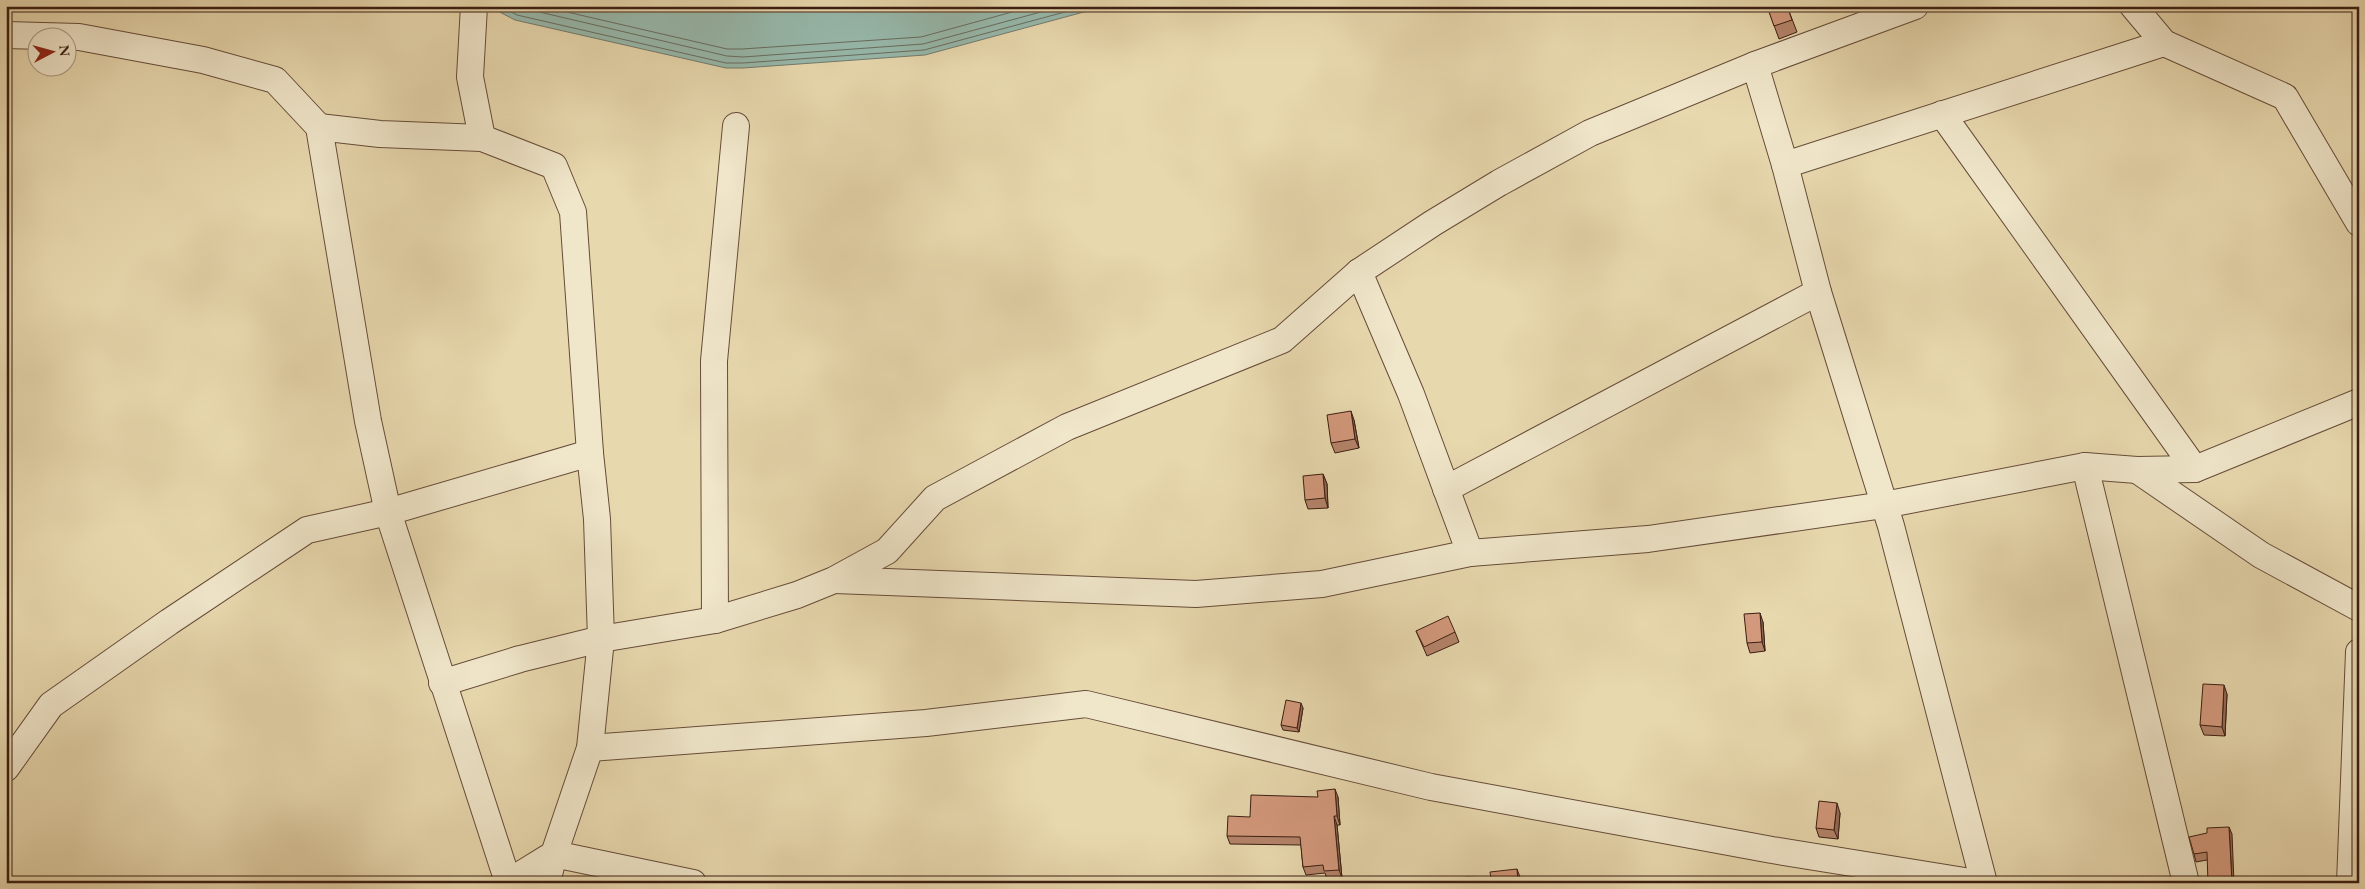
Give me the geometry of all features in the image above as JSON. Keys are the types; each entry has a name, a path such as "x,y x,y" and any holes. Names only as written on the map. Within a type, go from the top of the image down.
{"street":[{"path":"474,6 470,77 482,138"},
{"path":"442,683 520,659 601,639 715,620 797,595 834,580 887,551 935,498 1067,427 1282,340 1359,272 1499,183 1590,133 1755,65 1916,6"},
{"path":"2133,6 2164,43 2285,96 2359,223"},
{"path":"6,35 79,37 203,60 275,80 319,127 368,421 388,512 507,882 554,854 694,883"},
{"path":"1786,165 2164,43"},
{"path":"1755,65 1786,165 1818,292 1884,505 1954,763 1984,883"},
{"path":"1942,114 2195,469"},
{"path":"715,620 714,361 736,126"},
{"path":"319,127 380,134 482,138 554,166 573,212 590,453 597,519 601,639 590,748 554,854 547,883"},
{"path":"1359,272 1411,394 1470,553"},
{"path":"1446,489 1818,292"},
{"path":"834,580 1196,594 1322,584 1470,553 1648,539 1884,505 2085,466 2138,470 2195,469 2359,402"},
{"path":"6,768 51,706 169,622 307,530 388,512 590,453"},
{"path":"2085,466 2186,883"},
{"path":"2138,470 2261,555 2359,608"},
{"path":"2350,883 2359,652"},
{"path":"590,748 926,723 1086,704 1431,787 1772,850 1976,883"}],"water":[{"path":"488,6 1106,6 925,55 726,68 515,20"}],"building":[{"path":"1767,6 1787,6 1792,20 1774,26"},
{"path":"1351,411 1355,439 1331,443 1327,415"},
{"path":"1323,474 1325,498 1305,500 1303,476"},
{"path":"1760,613 1762,642 1747,643 1744,614"},
{"path":"1448,616 1455,632 1424,647 1416,631"},
{"path":"2203,684 2224,685 2222,727 2200,725"},
{"path":"1286,700 1301,703 1297,728 1281,725"},
{"path":"1335,789 1337,816 1334,816 1339,870 1324,871 1323,865 1303,867 1300,837 1227,836 1228,816 1250,817 1251,795 1318,797 1317,791"},
{"path":"1819,801 1837,803 1834,830 1816,828"},
{"path":"2229,827 2232,883 2208,883 2207,852 2194,854 2189,837 2207,833 2207,828"},
{"path":"1517,869 1518,883 1465,883 1465,877 1491,878 1490,872"},
{"path":"1552,879 1553,883 1518,883"}]}
